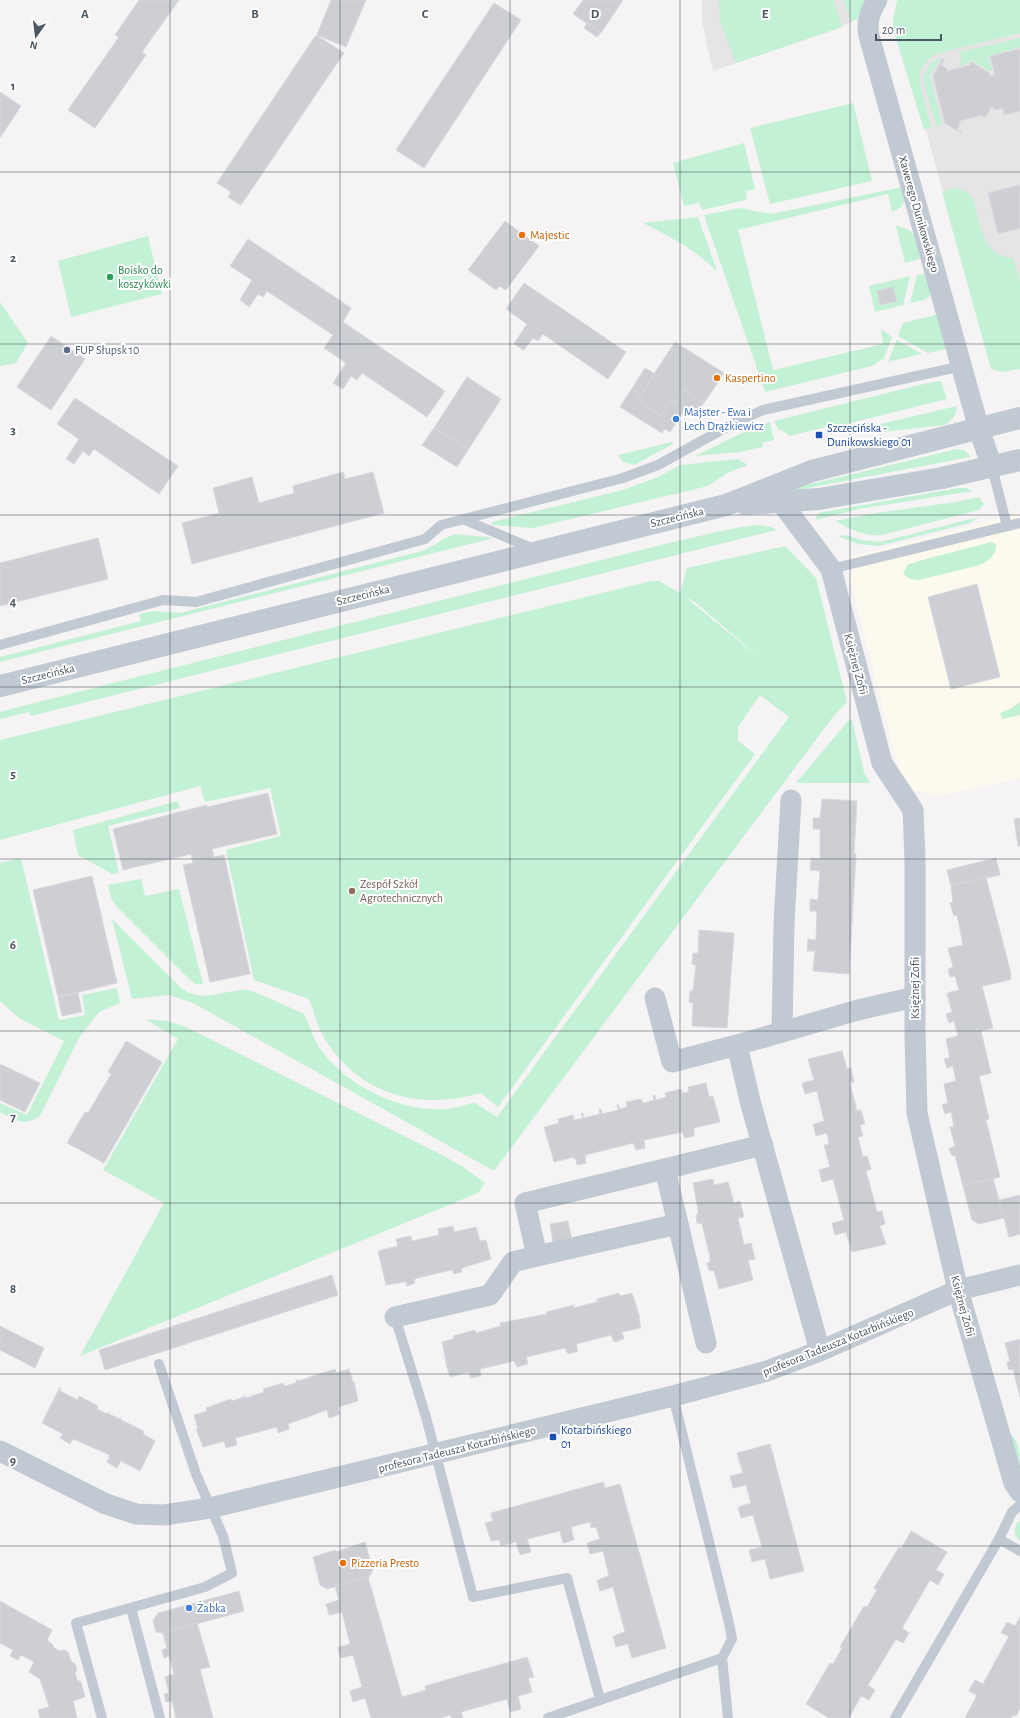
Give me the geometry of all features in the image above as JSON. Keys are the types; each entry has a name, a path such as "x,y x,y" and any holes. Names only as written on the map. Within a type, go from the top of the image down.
{"street":[{"name":"Xawerego Dunikowskiego","path":"877,0 868,22 869,36 979,429"},
{"name":"Szczecińska","path":"0,686 726,505 812,471 1020,418"},
{"path":"979,429 992,467"},
{"name":"Szczecińska","path":"726,505 819,500 992,467 1020,460"},
{"name":"Księżnej Zofii","path":"781,502 831,569 882,763 913,810 915,859 917,1113 958,1290 1014,1483 1020,1492"},
{"path":"782,1032 784,924 791,800"},
{"path":"655,998 672,1062 858,1010 915,997"},
{"path":"737,1045 820,1351"},
{"path":"537,1256 525,1203 763,1145"},
{"path":"665,1169 706,1343"},
{"path":"395,1317 490,1295 513,1262 678,1224"},
{"name":"profesora Tadeusza Kotarbińskiego","path":"0,1451 106,1504 136,1514 164,1515 210,1508 673,1396 767,1371 820,1351 958,1290 1020,1275"}],"lane":[{"path":"0,645 164,600 196,602 425,539 441,526 623,478 646,470 658,465 734,423 763,410 962,366"},
{"path":"992,467 1007,526"},
{"path":"465,520 540,551"},
{"path":"831,569 1020,523"},
{"path":"395,1317 426,1416 473,1597 567,1578 600,1699"},
{"path":"102,1718 76,1623 205,1587 232,1573 223,1536 196,1474 159,1364"},
{"path":"673,1396 732,1640 722,1658 728,1718"},
{"path":"895,1718 999,1539 1012,1512 1020,1505"},
{"path":"999,1539 1020,1551"},
{"path":"131,1608 160,1718"},
{"path":"548,1718 722,1658"}],"shaded area":[{"path":"702,0 865,0 857,19 837,29 713,71 702,21"},
{"path":"1020,0 1020,362 991,369 911,75 912,3"},
{"path":"1020,513 1020,778 944,795 932,795 921,792 914,789 909,783 902,783 845,558"}],"green space":[{"path":"719,0 834,0 842,27 736,63 720,22"},
{"path":"843,0 865,0 857,19 852,22"},
{"path":"897,0 1020,0 1020,33 936,54 929,58 924,64 919,79 931,127 924,130 894,32 893,21"},
{"path":"1020,38 1020,47 988,56 992,70 990,71 973,60 967,62 968,64 960,66 961,56 959,52"},
{"path":"941,57 930,76 942,124 936,126 923,79 930,63"},
{"path":"853,103 872,181 770,204 750,128"},
{"path":"744,143 755,189 745,191 747,197 746,200 702,210 699,203 684,206 673,163"},
{"path":"903,187 905,195 904,202 900,208 892,212 888,194 738,230 773,370 883,344 881,329 892,337 884,358 872,366 765,392 704,215 740,208 771,214"},
{"path":"955,188 966,191 973,198 981,228 988,245 1002,256 1013,258 1020,282 1020,369 1002,372 991,369 942,192"},
{"path":"698,217 717,271 709,263 682,244 643,223"},
{"path":"896,226 912,233 918,244 919,259 905,263"},
{"name":"Boisko do koszykówki","path":"148,236 162,294 71,317 58,261"},
{"path":"925,274 931,293 930,296 924,300 910,303 917,275"},
{"path":"910,276 903,305 875,312 869,286","holes":["893,287 897,301 880,305 877,291"]},
{"path":"0,302 28,343 16,363 0,366"},
{"path":"938,315 946,349 928,353 898,336 903,323"},
{"path":"897,340 922,354 888,362"},
{"path":"941,381 947,399 830,428 830,426 789,436 787,433 778,429 774,421 932,382"},
{"path":"957,406 956,413 953,418 944,425 864,434 860,432 859,429"},
{"path":"770,422 774,440 762,443 763,447 740,452 695,456 746,431"},
{"path":"672,442 673,444 634,465 623,462 618,455"},
{"path":"957,449 966,451 970,457 787,492 786,490"},
{"path":"738,459 748,465 729,472 708,486 533,528 492,525 492,522 623,490 658,477 680,465"},
{"path":"958,488 966,488 973,491 859,509 815,520 818,513"},
{"path":"979,497 984,504 979,510 882,535 864,534 835,521 876,513 956,502"},
{"path":"979,517 970,523 879,546 858,544 838,536 846,535 861,540 880,542"},
{"path":"757,525 772,527 776,530 31,716 29,712 0,719 0,712 26,705 673,542 735,528"},
{"path":"456,534 494,538 0,662 0,657 141,621 139,614 153,611 180,613 422,551 447,537"},
{"path":"991,542 996,544 994,554 980,565 919,580 910,579 903,574 907,565 915,562"},
{"name":"Zespół Szkół Agrotechnicznych","path":"785,546 816,578 847,702 832,718 494,1171 193,1003 169,995 132,999 112,919 181,988 189,993 205,996 247,990 304,1014 319,1047 330,1061 359,1085 376,1094 393,1101 430,1109 448,1109 475,1103 497,1117 789,717 760,695 738,727 738,741 755,754 498,1107 481,1093 459,1098 438,1100 417,1099 396,1095 377,1087 359,1076 343,1062 328,1044 309,999 254,980 226,850 281,836 270,788 205,802 200,786 0,840 0,740 651,581 659,581 680,593 687,568","holes":["685,597 695,602 766,663"]},
{"path":"1020,702 1020,715 1002,719 1000,713 1010,709"},
{"path":"852,720 864,772 870,783 796,783 848,721"},
{"path":"178,801 180,808 108,826 119,873 112,874 78,855 73,830"},
{"path":"21,858 59,1020 85,1015 82,995 117,988 120,1003 99,1012 79,1038 40,1116 24,1122 15,1120 0,1112 0,1103 27,1115 64,1041 19,1018 0,1001 0,863"},
{"path":"141,879 145,896 179,889 203,984 195,984 189,979 116,906 111,898 108,885"},
{"path":"145,1019 167,1021 186,1027 434,1151 462,1166 485,1183 478,1193 80,1356 164,1203 103,1170 178,1039"},
{"path":"1012,1435 1018,1447 1020,1469 1008,1437"},
{"path":"1020,1520 1020,1541 1016,1536 1015,1528"}],"building":[{"path":"139,0 179,0 142,52 146,55 95,128 68,110 119,37 115,35"},
{"path":"331,0 366,0 346,47 317,35"},
{"path":"583,0 623,0 601,33 573,14"},
{"path":"494,3 521,20 424,168 396,150"},
{"path":"587,23 601,33 597,37 584,28"},
{"path":"316,35 344,53 241,205 228,197 231,192 217,183"},
{"path":"1020,49 1020,111 1004,115 1003,108 996,110 992,107 983,118 983,115 959,121 960,124 957,130 962,134 945,123 933,76 943,58 944,60 941,65 946,68 947,71 971,65 970,63 972,62 989,73 990,76 995,75 990,56"},
{"path":"0,92 21,106 0,138"},
{"path":"1020,185 1020,228 998,234 988,193"},
{"path":"505,221 539,246 506,290 499,286 496,290 468,270"},
{"path":"248,239 351,308 343,322 445,391 427,417 362,373 357,380 351,376 343,389 333,383 346,363 324,348 333,335 267,291 263,297 258,294 249,307 240,300 252,280 230,266"},
{"path":"524,283 626,352 608,379 543,334 538,341 533,338 524,350 514,344 527,324 506,309"},
{"path":"893,287 897,301 880,305 877,291"},
{"path":"51,336 85,359 51,410 17,387"},
{"path":"675,342 724,373 704,403 684,390 675,403 671,401 661,416 637,400"},
{"path":"645,368 655,374 637,400 661,416 671,401 675,403 684,390 704,403 695,415 685,409 670,432 664,429 662,433 620,407"},
{"path":"467,377 501,399 468,450 434,428"},
{"path":"75,398 178,466 159,494 94,449 89,456 83,451 74,464 66,459 79,439 57,424"},
{"path":"434,428 468,450 457,467 422,445"},
{"path":"343,472 345,479 373,472 384,513 192,564 182,523 219,513 213,488 252,477 259,503 294,493 293,486"},
{"path":"98,538 108,579 0,606 0,563"},
{"path":"977,584 1000,677 951,689 928,597"},
{"path":"268,793 277,834 212,849 214,857 224,855 250,974 210,982 183,865 193,863 191,854 123,870 113,829 207,805 207,807"},
{"path":"822,799 857,801 854,854 856,854 849,974 813,971 815,951 807,951 808,939 816,940 817,911 810,911 810,899 818,900 820,871 810,870 811,858 820,859 820,829 813,829 813,818 820,818"},
{"path":"1020,818 1020,846 1018,846 1014,819"},
{"path":"996,858 1000,875 951,886 947,870"},
{"path":"92,876 117,983 58,997 33,890"},
{"path":"986,877 1011,974 1010,980 982,986 993,1028 981,1031 991,1073 979,1076 989,1119 986,1120 1000,1177 963,1186 955,1155 952,1156 949,1148 955,1146 950,1127 954,1126 951,1112 945,1114 942,1105 948,1103 944,1084 956,1081 953,1066 947,1068 944,1059 950,1058 946,1039 958,1036 954,1021 949,1023 946,1014 952,1012 947,993 959,990 955,976 950,977 948,969 953,967 948,948 963,945 957,915 954,916 950,903 953,902 951,886"},
{"path":"699,930 734,933 727,1028 692,1026 693,1003 689,1002 690,991 693,991 696,965 692,964 693,953 698,953"},
{"path":"78,993 82,1012 62,1016 58,997"},
{"path":"126,1041 162,1062 104,1163 67,1143 85,1112 88,1113 111,1074 108,1072"},
{"path":"842,1051 847,1069 851,1068 854,1082 850,1083 857,1111 861,1110 865,1124 860,1125 863,1136 858,1137 863,1157 867,1156 871,1169 866,1171 877,1212 882,1211 885,1224 880,1226 886,1244 852,1252 846,1232 835,1235 832,1223 844,1220 833,1179 822,1182 819,1170 830,1167 824,1145 829,1144 827,1133 816,1136 813,1124 824,1121 817,1091 805,1094 802,1083 814,1080 808,1059"},
{"path":"0,1064 40,1083 25,1112 0,1100"},
{"path":"706,1083 709,1097 713,1096 720,1122 694,1128 694,1136 685,1138 682,1132 644,1140 645,1148 636,1150 633,1143 585,1155 586,1163 577,1165 574,1157 554,1162 544,1127 559,1123 558,1119 573,1115 574,1120 583,1118 581,1113 583,1113 584,1118 600,1114 599,1109 601,1109 602,1114 618,1110 618,1104 620,1109 627,1107 626,1102 641,1099 643,1103 654,1100 653,1096 655,1095 656,1100 666,1097 665,1093 681,1089 682,1093 689,1092 688,1087"},
{"path":"993,1178 1004,1218 979,1224 972,1220 963,1186"},
{"path":"713,1179 714,1185 728,1182 734,1203 740,1201 744,1217 738,1218 744,1245 751,1243 755,1259 748,1260 753,1280 719,1289 714,1271 709,1270 708,1267 707,1263 710,1262 710,1257 702,1224 697,1223 696,1215 698,1215 698,1210 693,1183"},
{"path":"1020,1195 1020,1234 1009,1237 999,1200"},
{"path":"568,1221 572,1240 553,1243 550,1224"},
{"path":"453,1226 454,1232 476,1227 480,1241 486,1240 491,1259 465,1267 461,1269 462,1272 454,1274 451,1270 417,1278 414,1280 415,1283 407,1286 406,1282 386,1285 378,1251 398,1246 396,1239 411,1236 412,1241 439,1235 438,1229"},
{"path":"332,1275 338,1295 105,1370 99,1350"},
{"path":"619,1293 620,1296 632,1293 640,1318 641,1328 622,1332 624,1339 614,1342 611,1335 576,1344 578,1351 568,1354 565,1348 526,1357 528,1364 517,1367 514,1361 480,1369 481,1376 471,1378 468,1372 450,1377 442,1342 454,1339 453,1336 475,1330 476,1333 501,1326 500,1323 547,1314 546,1312 574,1305 574,1308 597,1302 597,1299"},
{"path":"0,1326 44,1348 35,1368 0,1350"},
{"path":"1020,1339 1020,1397 1013,1369 1009,1370 1008,1368 1007,1362 1010,1361 1005,1343"},
{"path":"335,1369 336,1373 349,1369 354,1382 358,1401 338,1407 340,1414 329,1418 327,1410 288,1424 289,1429 278,1433 277,1427 235,1438 237,1445 226,1448 224,1441 203,1447 196,1429 198,1429 194,1415 207,1411 206,1408 231,1399 232,1401 244,1397 244,1395 246,1398 264,1392 263,1389 283,1383 285,1386 296,1383 296,1379 297,1381 309,1378 309,1376 310,1377"},
{"path":"60,1387 60,1391 78,1400 79,1396 98,1406 97,1409 107,1414 109,1412 109,1414 120,1419 121,1418 121,1420 144,1431 143,1434 155,1441 140,1471 121,1461 117,1468 107,1462 110,1455 73,1439 70,1444 60,1438 63,1434 42,1423"},
{"path":"770,1444 804,1571 770,1579 765,1559 752,1562 749,1550 762,1547 753,1515 741,1518 738,1507 751,1503 746,1485 733,1488 730,1476 743,1473 737,1453"},
{"path":"603,1482 605,1488 620,1484 666,1648 632,1658 628,1644 616,1647 613,1636 625,1632 613,1587 600,1591 597,1580 609,1576 603,1551 590,1554 587,1543 600,1539 596,1527 591,1528 590,1522 571,1527 574,1540 563,1543 560,1531 527,1539 531,1552 520,1555 516,1542 501,1546 499,1540 491,1541 485,1523 493,1521 491,1513"},
{"path":"911,1531 947,1552 936,1570 944,1574 938,1585 930,1580 902,1628 909,1633 903,1643 896,1639 868,1685 875,1690 869,1700 861,1696 849,1718 829,1718 806,1704 830,1663 833,1664 842,1648 840,1647 864,1606 867,1607 877,1590 874,1588 899,1547 901,1549"},
{"name":"Pizzeria Presto","path":"365,1542 373,1570 369,1577 327,1589 320,1585 313,1557 336,1550 336,1552"},
{"path":"368,1577 402,1697 426,1690 425,1686 527,1657 534,1677 528,1678 532,1692 518,1696 521,1709 510,1712 507,1699 461,1712 463,1718 451,1718 450,1715 441,1718 371,1718 365,1698 353,1702 350,1691 362,1687 353,1655 341,1658 339,1653 338,1647 350,1644 342,1612 329,1615 326,1604 339,1600 335,1586"},
{"path":"239,1591 244,1611 163,1633 156,1632 153,1621 158,1613"},
{"path":"0,1601 52,1630 47,1640 53,1645 54,1648 60,1651 64,1650 68,1652 71,1661 75,1664 77,1669 75,1673 77,1680 81,1682 85,1697 73,1701 77,1718 40,1718 38,1710 49,1707 40,1679 29,1672 34,1662 21,1655 18,1660 10,1656 13,1650 0,1643"},
{"path":"1020,1617 1020,1708 1016,1716 1013,1715 1011,1718 965,1718 977,1695 969,1691 972,1685 975,1680 983,1684 1009,1636 1001,1633 1007,1622 1015,1626"},
{"path":"197,1623 210,1667 200,1669 213,1718 176,1718 172,1701 166,1702 164,1694 169,1693 165,1677 174,1674 169,1656 164,1658 162,1650 167,1648 163,1633"}],"place":[{"name":"Majestic","path":"522,235"},
{"name":"Boisko do koszykówki","path":"110,277"},
{"name":"FUP Słupsk 10","path":"67,350"},
{"name":"Kaspertino","path":"717,378"},
{"name":"Majster - Ewa i Lech Drążkiewicz","path":"676,419"},
{"name":"Szczecińska - Dunikowskiego 01","path":"819,435"},
{"name":"Zespół Szkół Agrotechnicznych","path":"352,891"},
{"name":"Kotarbińskiego 01","path":"553,1437"},
{"name":"Pizzeria Presto","path":"343,1563"},
{"name":"Żabka","path":"189,1608"}]}
